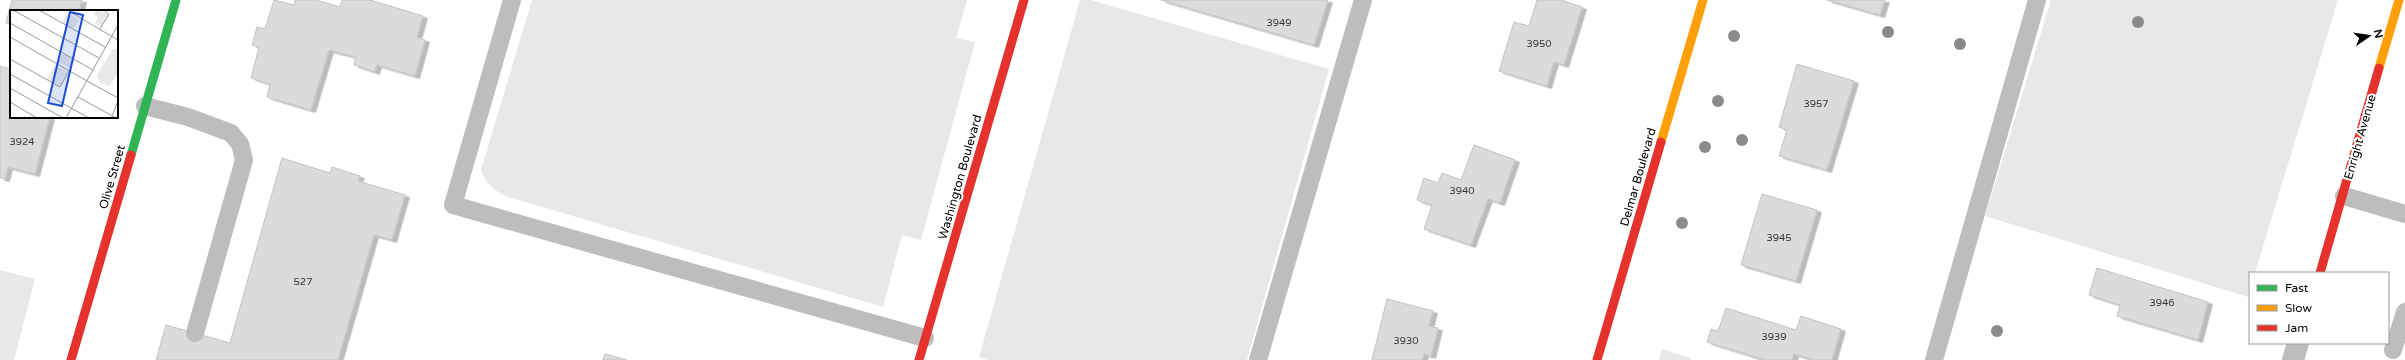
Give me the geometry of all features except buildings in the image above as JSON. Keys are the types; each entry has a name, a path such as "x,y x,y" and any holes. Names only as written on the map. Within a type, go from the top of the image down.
{"street":[{"name":"Olive Street","path":"71,360 176,0"},
{"name":"Washington Boulevard","path":"919,360 1024,0"},
{"name":"Delmar Boulevard","path":"1597,360 1702,0"},
{"name":"Enright Avenue","path":"2320,272 2344,196 2399,0"},
{"path":"2293,360 2298,344"}],"lane":[{"path":"512,0 453,205 925,338"},
{"path":"1258,360 1363,0"},
{"path":"1934,360 2037,0"},
{"path":"145,106 188,117 231,133 240,144 244,160 194,333"},
{"path":"2344,196 2405,214"},
{"path":"2393,350 2405,312"}],"shaded area":[{"path":"532,0 967,0 956,38 975,42 921,240 902,235 883,307 508,197 492,187 486,180 481,170"},
{"path":"1080,0 1091,0 1329,69 1247,360 988,360 979,357"},
{"path":"2051,0 2338,0 2255,272 2249,272 2248,297 1985,216"},
{"path":"0,270 35,279 14,360 0,360"},
{"path":"1662,349 1691,358 1690,360 1659,360"}],"traffic: fast":[{"path":"131,155 176,0"}],"traffic: slow":[{"path":"1661,142 1703,0"},
{"path":"2379,68 2399,0"}],"traffic: jam":[{"path":"919,360 1024,0"},
{"path":"2320,272 2379,68"},
{"path":"1597,360 1661,142"},
{"path":"71,360 131,155"}]}
